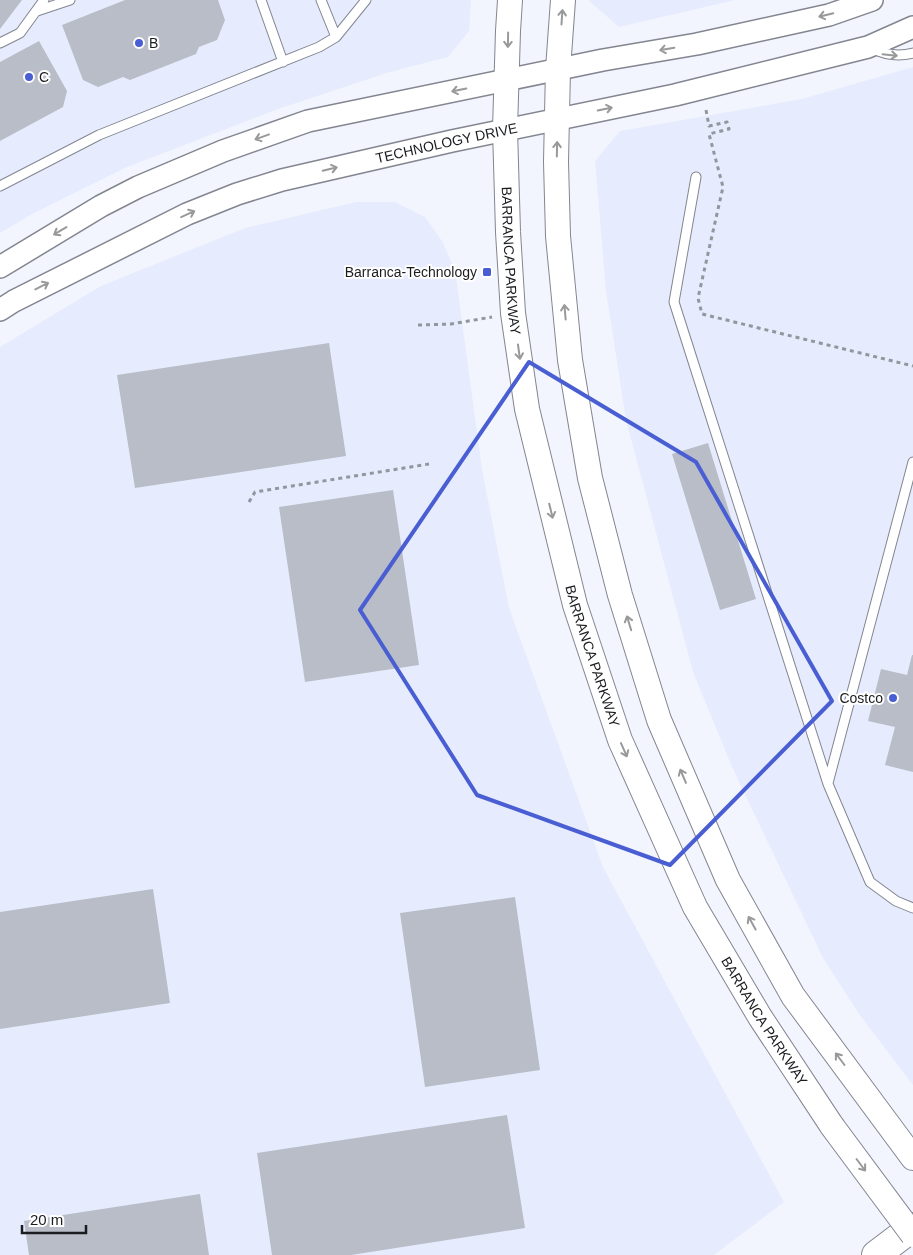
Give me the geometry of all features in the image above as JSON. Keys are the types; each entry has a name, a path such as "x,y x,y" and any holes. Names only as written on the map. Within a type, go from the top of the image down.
{"highway":[{"path":"876,1255 913,1227"}],"main road":[{"name":"BARRANCA PARKWAY","path":"510,0 506,80 506,129 508,232 513,313 527,408 575,605 620,740 695,907 760,1017 832,1126 913,1235"},
{"path":"563,0 558,70 558,236 570,360 590,478 620,595 658,720 728,880 788,988 913,1158"}],"street":[{"path":"0,267 130,191 223,151 308,121 506,80 697,44 817,17 872,0"},
{"name":"TECHNOLOGY DRIVE","path":"0,310 30,292 187,214 237,194 282,180 506,129 675,95 868,47 913,27"}],"lane":[{"path":"0,43 20,33 44,0"},
{"path":"36,11 70,0"},
{"path":"261,0 283,62"},
{"path":"321,0 336,37"},
{"path":"0,186 100,135 319,47 336,37 366,0"},
{"path":"868,47 882,54 893,56 913,53"},
{"path":"696,177 674,302 828,784 870,882 896,901 913,908"},
{"path":"828,784 913,462"}],"path":[{"path":"706,110 709,126 728,122 729,129 709,134 724,187 698,298 702,314 913,366"},
{"path":"418,325 451,324 513,313"},
{"path":"249,502 255,492 430,464"}],"highlighted area":[{"path":"529,362 696,462 832,701 670,865 477,795 360,610"}],"shaded area":[{"path":"0,0 471,0 469,31 448,57 390,72 278,109 127,167 34,213 0,233"},
{"path":"588,0 735,0 619,27"},
{"path":"913,67 913,1085 859,1014 823,958 732,767 693,672 626,420 606,291 595,161 620,131 802,99"},
{"path":"356,202 395,202 425,217 442,241 455,270 482,469 509,608 603,867 784,1202 714,1255 0,1255 0,347 101,286 245,228"}],"building":[{"path":"0,0 22,0 0,29"},
{"name":"B","path":"125,0 218,0 225,20 217,40 199,47 196,54 130,80 123,77 98,87 83,80 62,25"},
{"name":"C","path":"39,41 67,91 63,107 0,141 0,62"},
{"path":"329,343 346,456 135,488 117,375"},
{"path":"708,443 756,599 720,610 672,454"},
{"path":"393,490 419,665 305,682 279,507"},
{"name":"Costco","path":"912,655 913,772 885,765 895,727 868,721 881,669 907,675"},
{"path":"153,889 170,1003 0,1029 0,912"},
{"path":"515,897 540,1070 425,1087 400,913"},
{"path":"507,1115 525,1228 351,1255 272,1255 257,1153"},
{"path":"200,1194 209,1255 29,1255 24,1221"}],"place":[{"name":"B","path":"139,43"},
{"name":"C","path":"29,77"},
{"name":"Barranca-Technology","path":"487,272"},
{"name":"Costco","path":"893,698"}]}
